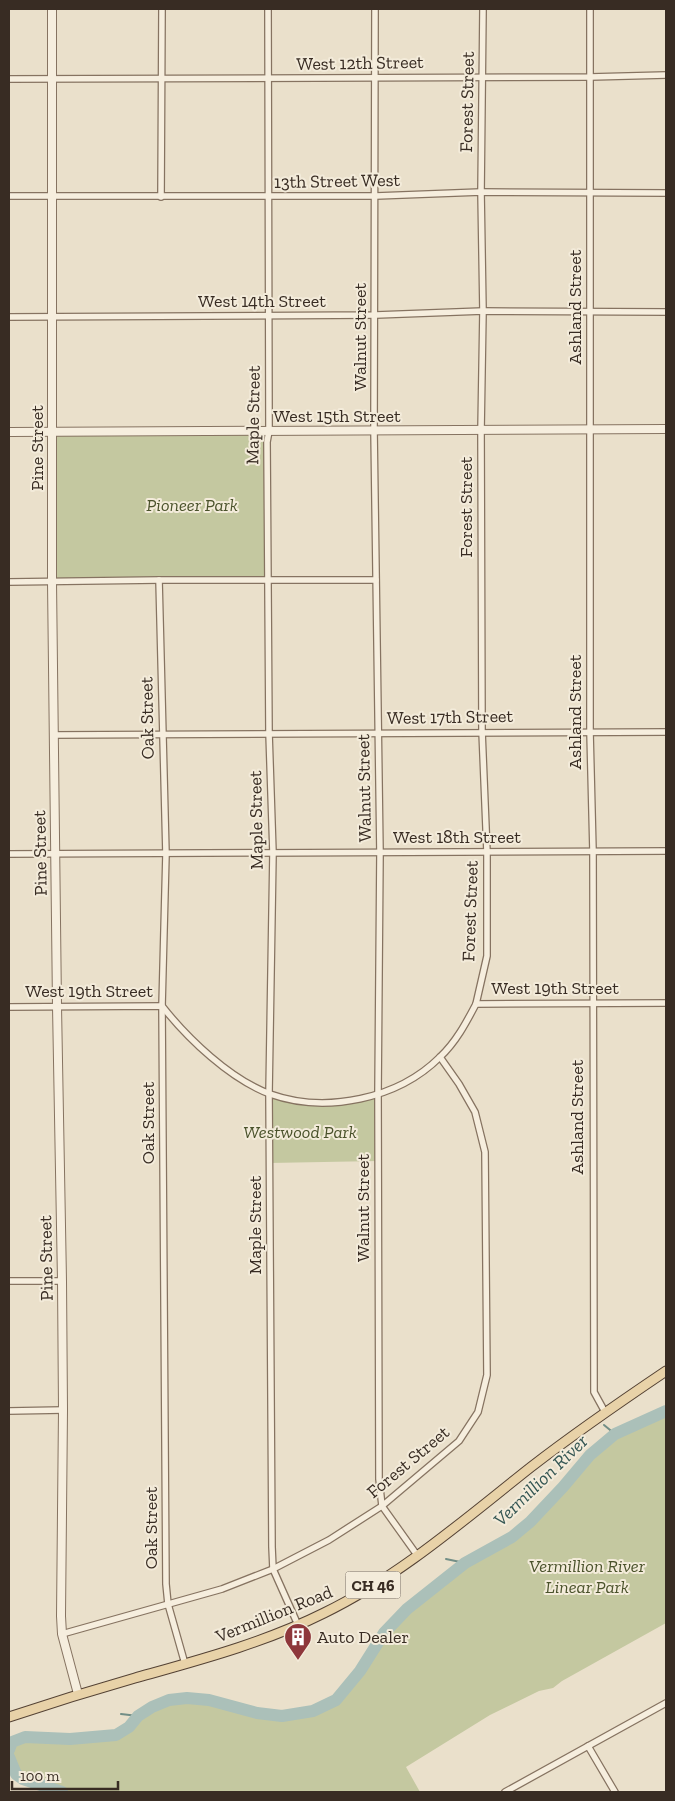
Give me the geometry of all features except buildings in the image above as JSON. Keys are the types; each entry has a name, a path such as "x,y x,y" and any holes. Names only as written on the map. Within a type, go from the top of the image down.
{"main road":[{"name":"Vermillion Road","path":"9,1717 78,1694 239,1648 298,1626 324,1613 358,1594 416,1555 565,1441 666,1371"}],"street":[{"name":"Pine Street","path":"52,9 52,582 62,1281 61,1606 62,1634 78,1694"},
{"path":"161,196 162,9"},
{"name":"Maple Street","path":"268,9 269,431 267,442 267,580 273,853 269,1093 273,1569 298,1626"},
{"name":"Walnut Street","path":"375,9 376,315 374,430 380,852 378,1094 379,1479 382,1506 416,1555"},
{"name":"Forest Street","path":"476,1004 487,956 487,852 482,732 481,430 483,311 481,192 483,9"},
{"name":"Ashland Street","path":"590,9 590,732 594,1392 606,1412"},
{"name":"West 12th Street","path":"9,80 53,78 376,78 666,74"},
{"name":"13th Street West","path":"9,196 268,197 376,196 481,192 666,193"},
{"name":"West 14th Street","path":"9,317 376,315 483,311 666,312"},
{"name":"West 15th Street","path":"9,432 666,429"},
{"name":"Oak Street","path":"159,580 166,854 162,1006 166,1584 168,1604 184,1664"},
{"path":"9,582 376,580"},
{"name":"West 17th Street","path":"53,735 666,732"},
{"name":"West 18th Street","path":"9,854 666,851"},
{"name":"West 19th Street","path":"9,1007 162,1006 176,1024 229,1071 269,1093 284,1098 323,1103 378,1094 411,1079 440,1057 461,1032 476,1004 666,1003"},
{"name":"Forest Street","path":"62,1634 222,1588 273,1569 329,1540 382,1506 459,1441 478,1412 487,1375 485,1152 475,1112 459,1084 440,1057"},
{"path":"9,1281 62,1281"},
{"path":"9,1411 63,1410"},
{"path":"505,1792 666,1703"},
{"path":"588,1746 615,1792"}],"green space":[{"name":"Pioneer Park","path":"269,431 267,580 52,582 52,432"},
{"name":"Westwood Park","path":"269,1093 323,1103 378,1094 378,1161 269,1163"},
{"name":"Vermillion River Linear Park","path":"666,1411 666,1623 562,1681 553,1688 539,1691 490,1715 406,1767 420,1792 62,1792 23,1779 16,1774 9,1757 9,1749 12,1742 25,1737 70,1739 116,1735 129,1727 138,1716 152,1707 169,1700 187,1698 209,1700 257,1713 282,1716 313,1711 336,1700 360,1671 384,1633 407,1609 465,1563 512,1537 530,1522 590,1455 615,1434"}],"waterway":[{"name":"Vermillion River","path":"9,1750 12,1742 25,1737 70,1739 116,1735 129,1727 138,1716 152,1707 169,1700 187,1698 209,1700 257,1713 282,1716 313,1711 336,1700 360,1671 384,1633 407,1609 465,1563 512,1537 530,1522 590,1455 615,1434 666,1411"},
{"path":"604,1425 615,1434"},
{"path":"446,1559 465,1563"},
{"path":"121,1714 138,1716"},
{"name":"Vermillion River","path":"9,1757 16,1774 23,1779 62,1792"}],"place":[{"name":"Auto Dealer","path":"298,1661"}]}
